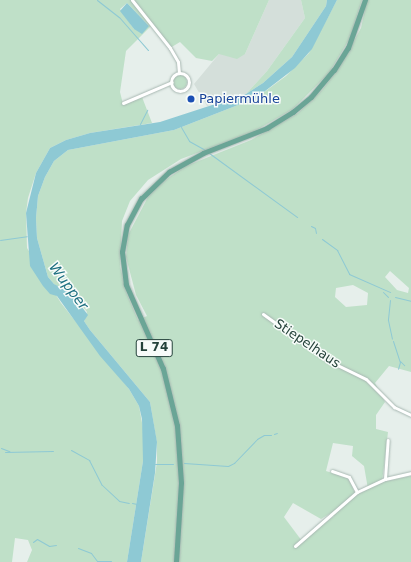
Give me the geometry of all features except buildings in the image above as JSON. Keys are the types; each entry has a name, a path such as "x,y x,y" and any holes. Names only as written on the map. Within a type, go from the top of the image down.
{"main road":[{"name":"L 74","path":"176,562 181,483 175,415 163,369 128,292 122,252 127,225 141,199 163,176 185,162 280,121 316,91 348,48 365,0"}],"street":[{"path":"132,0 170,48 178,62 179,73"},
{"path":"172,82 178,90 188,86 187,76 179,73"},
{"path":"123,103 172,82 174,76 179,73"},
{"name":"Stiepelhaus","path":"263,314 327,360 372,384 394,407 411,415"},
{"path":"385,480 388,440"},
{"path":"332,472 349,477 357,492"},
{"path":"295,546 357,492 385,480 411,473"}],"shaded area":[{"path":"269,0 301,0 305,18 267,71 246,94 207,106 194,84 219,54 245,54"}],"green space":[{"path":"0,0 269,0 245,54 237,59 219,54 212,61 196,58 180,42 170,48 153,24 126,51 120,92 123,104 142,97 152,123 90,133 66,140 50,148 36,173 28,198 26,213 27,248 61,303 129,389 139,406 144,434 143,461 127,562 27,562 32,550 28,540 15,538 12,562 0,562","holes":["127,3 149,26 134,29 120,9"]},
{"path":"301,0 327,0 326,6 292,57 263,83 246,94 267,71 305,18"},
{"path":"337,0 362,0 350,38 329,73 293,109 253,132 181,159 148,180 130,201 122,221 120,266 127,294 138,320 147,316 136,295 126,257 128,235 148,197 164,181 186,166 251,140 298,113 322,90 339,68 361,28 367,0 411,0 411,372 389,366 375,383 385,402 376,415 376,429 388,432 382,482 411,476 411,562 141,562 157,462 157,443 150,402 90,330 84,321 87,312 75,297 54,284 48,277 37,238 36,218 38,196 45,177 54,161 68,150 174,130 256,98 286,76 309,53","holes":["390,271 409,288 408,293 397,290 385,277","353,285 368,293 367,305 346,307 335,297 336,288","333,443 353,446 352,456 364,466 368,489 356,495 348,478 326,471","293,503 321,519 331,513 334,516 302,541 284,517"]},
{"path":"180,75 185,77 187,82 185,87 180,89 175,87 173,82 175,77"}],"water":[{"path":"327,0 337,0 312,49 295,68 256,98 174,130 68,150 54,161 45,177 38,196 36,218 37,238 48,277 54,284 70,292 75,298 88,315 84,321 90,330 150,402 157,442 155,473 141,562 127,562 143,461 142,419 139,406 129,389 100,356 57,296 50,294 30,266 26,213 36,173 50,148 66,140 90,133 160,122 246,94 263,83 292,57 326,6"},
{"path":"127,3 149,26 142,34 134,29 120,11"}],"waterway":[{"path":"97,0 119,17 148,50"},
{"path":"140,124 147,110"},
{"path":"181,127 189,141 205,150"},
{"path":"209,153 297,217"},
{"path":"311,226 315,228 316,233"},
{"path":"0,240 27,236"},
{"path":"322,239 337,250 349,274 390,292"},
{"path":"383,292 388,297"},
{"path":"395,297 411,301"},
{"path":"390,300 388,320 392,339"},
{"path":"393,341 400,362 398,369"},
{"path":"400,361 404,365"},
{"path":"184,463 228,466 234,463 257,439 264,435 271,435"},
{"path":"1,448 9,451"},
{"path":"71,450 89,460 102,485 119,501 129,503"},
{"path":"5,452 53,451"},
{"path":"155,464 173,464"},
{"path":"132,503 137,504"},
{"path":"33,542 37,539 49,546 56,545"},
{"path":"78,548 91,553 97,561 111,561"}],"place":[{"name":"Papiermühle","path":"191,99"}],"water label":[{"name":"Wupper","path":"69,286"}]}
